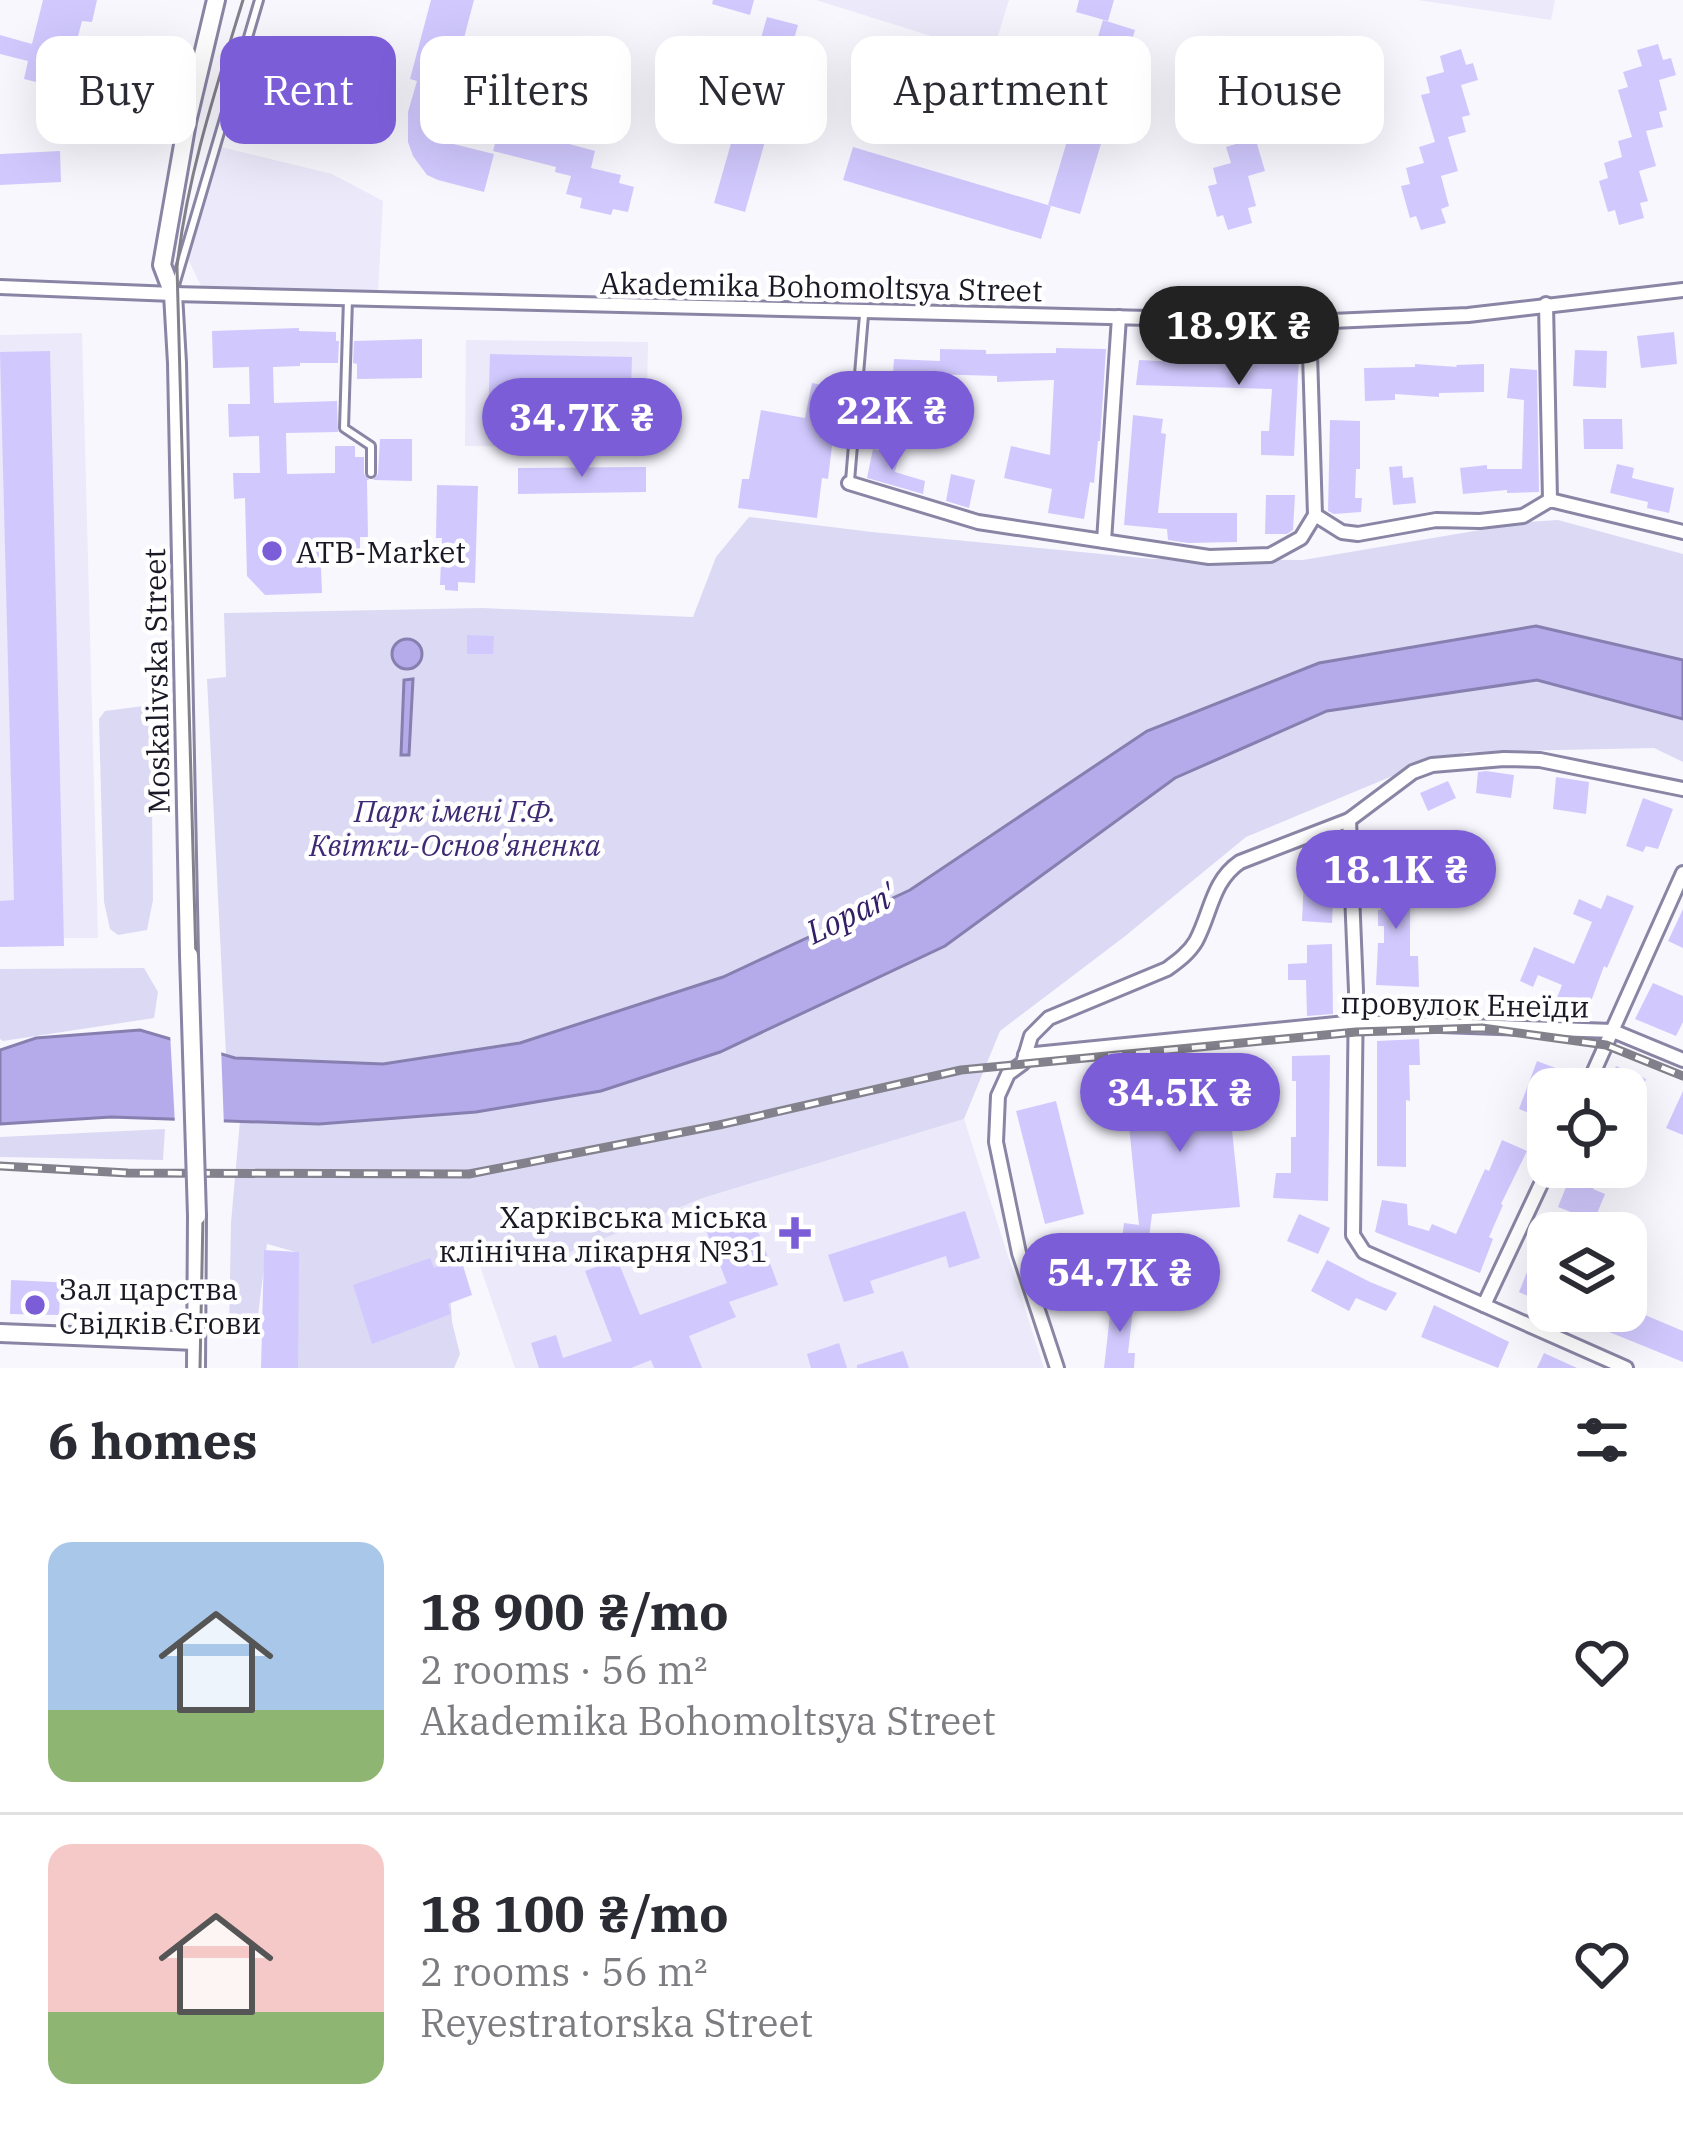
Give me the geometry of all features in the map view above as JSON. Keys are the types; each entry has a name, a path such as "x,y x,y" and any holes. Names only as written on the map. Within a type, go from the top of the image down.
{"street":[{"name":"Moskalivska Street","path":"196,1368 197,1216 177,363 172,294 163,261 187,122 216,0"},
{"name":"Akademika Bohomoltsya Street","path":"0,287 1309,322 1468,315 1683,290"},
{"path":"1546,304 1550,500"},
{"path":"1104,541 1119,317"},
{"path":"849,484 978,522 1209,557 1270,555 1301,538 1315,515 1309,322"},
{"path":"1315,515 1342,532 1358,534 1436,520 1523,516 1550,500 1683,532"},
{"path":"1057,1368 1019,1253 997,1142 998,1096 1007,1074 1023,1063 1031,1036 1049,1018 1167,969 1184,957 1195,943 1218,884 1240,862 1349,820 1413,772 1432,765 1540,760 1683,789"},
{"path":"1349,820 1356,1022 1353,1234 1364,1252 1484,1305 1593,1362 1626,1368"},
{"path":"1596,1068 1683,873"},
{"name":"провулок Енеїди","path":"1027,1051 1356,1022 1613,1031 1683,1060"},
{"path":"1484,1305 1539,1188"},
{"path":"0,1333 196,1341"}],"lane":[{"path":"172,294 259,0"},
{"path":"348,298 344,428 371,446 371,473"},
{"path":"849,484 865,311"}],"shaded area":[{"path":"816,0 1009,0 998,36 931,36"},
{"path":"1418,0 1555,0 1551,20"},
{"path":"213,145 332,174 383,201 378,292 203,290 188,259"},
{"path":"82,333 98,938 0,938 0,335"},
{"path":"466,340 648,342 646,448 465,446"},
{"path":"1536,626 1683,660 1683,719 1537,680 1327,711 1175,778 945,946 720,1052 601,1091 476,1112 319,1124 111,1117 0,1124 0,1050 36,1038 140,1030 235,1058 383,1064 520,1043 723,977 910,890 1147,731 1319,663"},
{"path":"407,639 418,643 422,654 418,665 407,669 396,665 392,654 396,643"},
{"path":"413,679 409,755 401,755 404,680"},
{"name":"Харківська міська клінічна лікарня №31","path":"964,1119 1044,1368 515,1368 480,1266"}],"green space":[{"name":"Парк імені Г.Ф. Квітки-Основ'яненка","path":"749,517 1153,559 1303,560 1558,520 1683,554 1683,660 1536,626 1147,731 910,890 723,977 520,1043 383,1064 226,1055 207,679 226,677 224,613 483,608 693,617 716,557"},
{"path":"1537,680 1683,719 1683,762 1654,748 1466,752 1390,777 1246,837 1000,1031 964,1119 700,1199 546,1262 448,1264 452,1322 460,1354 454,1368 297,1368 296,1252 267,1244 256,1331 229,1330 231,1223 240,1121 319,1124 476,1112 601,1091 720,1052 941,947 1175,778 1330,710"},
{"path":"151,705 153,900 147,930 118,935 110,929 104,902 99,719 105,711"},
{"path":"144,968 158,992 154,1018 0,1039 0,969"},
{"path":"165,1129 163,1160 0,1157 0,1137"}],"pier":[{"path":"170,1032 221,1047 224,1127 175,1125"}],"building":[{"path":"43,0 97,0 92,22 82,21 78,36 36,36 36,82 24,79 28,61 0,54 0,35 32,44"},
{"path":"431,0 474,0 464,36 421,36"},
{"path":"713,0 754,0 750,15 712,4"},
{"path":"1079,0 1114,0 1108,21 1076,12"},
{"path":"767,17 798,25 795,36 762,36"},
{"path":"1103,20 1135,30 1133,36 1098,36"},
{"path":"420,41 420,144 453,144 494,154 484,192 427,175 413,156 408,112 417,81 410,79"},
{"path":"1658,44 1663,60 1671,58 1676,75 1659,80 1667,110 1659,112 1663,127 1646,131 1656,166 1639,171 1648,201 1640,203 1644,218 1619,225 1615,210 1608,212 1599,181 1608,178 1604,163 1622,157 1618,141 1632,137 1618,90 1628,87 1623,72 1642,66 1637,50"},
{"path":"1461,49 1466,65 1473,63 1478,80 1461,85 1470,115 1462,117 1466,132 1448,137 1458,171 1441,176 1449,206 1441,209 1446,223 1421,230 1416,216 1410,218 1401,186 1410,184 1406,168 1424,163 1419,147 1435,142 1421,95 1430,93 1426,77 1444,72 1440,56"},
{"path":"495,144 569,144 595,151 591,168 621,175 619,183 634,187 628,212 613,209 611,215 580,208 582,198 566,194 571,176 555,172 556,167 493,151"},
{"path":"731,144 764,144 745,212 714,203"},
{"path":"1066,144 1101,144 1080,214 1048,205"},
{"path":"1257,144 1265,171 1248,176 1256,206 1248,208 1252,223 1228,230 1223,215 1217,217 1208,186 1217,184 1213,168 1231,163 1226,147"},
{"path":"853,147 1051,206 1041,239 843,180"},
{"path":"60,151 61,182 0,185 0,154"},
{"path":"299,328 336,332 338,363 273,367 274,403 337,401 338,432 286,433 287,474 335,473 335,446 355,446 355,457 364,457 364,474 369,480 368,537 360,537 360,550 320,545 322,593 265,595 247,576 245,498 234,499 233,473 260,473 259,436 229,437 228,404 250,404 249,367 213,368 212,331"},
{"path":"1674,332 1677,364 1641,368 1637,336"},
{"path":"422,339 422,378 357,379 354,341"},
{"path":"1056,348 1106,349 1100,441 1084,519 1048,513 1052,489 1004,478 1011,446 1050,455 1054,380 997,382 997,376 929,374 928,388 892,387 894,359 940,361 940,349 986,350 986,354 1056,353"},
{"path":"1575,350 1607,351 1606,388 1573,386"},
{"path":"50,351 64,946 0,947 0,901 14,900 0,352"},
{"path":"490,354 632,357 630,423 601,423 602,385 516,383 515,421 488,420"},
{"path":"1231,355 1299,357 1294,456 1261,455 1261,431 1269,431 1272,389 1136,385 1139,360 1180,362 1181,356 1231,361"},
{"path":"1484,364 1484,392 1439,393 1439,397 1395,394 1395,400 1365,401 1364,368"},
{"path":"1510,368 1537,370 1539,492 1463,494 1460,468 1522,469 1524,400 1507,398"},
{"path":"812,383 839,388 828,479 822,478 817,518 738,508 742,479 749,479 761,410 805,418"},
{"path":"1133,415 1163,419 1161,433 1166,434 1158,513 1237,513 1237,542 1168,540 1167,529 1124,525"},
{"path":"1583,419 1622,419 1623,449 1584,449"},
{"path":"1330,420 1360,421 1355,498 1362,498 1361,512 1328,511"},
{"path":"380,439 412,439 412,481 373,480 378,474"},
{"path":"873,449 899,456 895,472 925,481 923,494 867,478"},
{"path":"1617,464 1634,468 1632,478 1674,488 1669,513 1647,508 1648,502 1610,493"},
{"path":"1402,466 1403,478 1413,477 1416,503 1393,505 1389,467"},
{"path":"646,467 646,492 518,494 518,468"},
{"path":"951,474 975,480 969,508 946,501"},
{"path":"437,485 478,486 475,583 458,582 458,591 440,585"},
{"path":"1266,495 1295,495 1293,530 1287,534 1265,534"},
{"path":"467,635 494,636 493,654 467,654"},
{"path":"1478,772 1514,775 1511,798 1476,793"},
{"path":"1556,777 1589,782 1586,814 1553,809"},
{"path":"1448,781 1456,798 1428,811 1420,793"},
{"path":"1643,798 1673,809 1658,849 1646,846 1643,852 1626,846"},
{"path":"1381,864 1402,865 1402,882 1410,884 1410,956 1418,956 1419,987 1376,985 1378,943 1384,943 1384,926 1378,926"},
{"path":"1304,879 1334,881 1332,923 1302,921"},
{"path":"1607,895 1634,906 1586,1015 1555,1003 1562,985 1538,975 1533,987 1520,981 1534,947 1574,964 1592,922 1573,914 1579,899 1601,909"},
{"path":"1683,909 1683,948 1668,941"},
{"path":"1332,944 1333,1014 1307,1016 1306,980 1288,980 1288,964 1307,963 1307,945"},
{"path":"1653,983 1683,996 1683,1022 1676,1036 1635,1019"},
{"path":"1419,1039 1420,1065 1409,1065 1406,1167 1377,1166 1377,1041"},
{"path":"1330,1055 1328,1201 1273,1198 1276,1173 1291,1173 1291,1137 1296,1137 1292,1056"},
{"path":"1227,1082 1240,1207 1152,1214 1147,1254 1121,1248 1124,1223 1139,1225 1126,1096"},
{"path":"1527,1088 1527,1112 1519,1109"},
{"path":"1683,1091 1683,1135 1666,1128"},
{"path":"1056,1101 1084,1214 1045,1224 1016,1111"},
{"path":"1502,1140 1527,1151 1501,1204 1480,1273 1375,1232 1382,1200 1407,1204 1408,1225 1429,1231 1432,1224 1456,1234 1485,1169 1489,1171"},
{"path":"1566,1188 1593,1188 1605,1194 1598,1212 1558,1207"},
{"path":"965,1211 980,1258 949,1268 946,1256 870,1281 874,1293 844,1302 828,1255"},
{"path":"1299,1214 1330,1228 1318,1254 1287,1241"},
{"path":"726,1221 730,1232 755,1223 778,1285 729,1302 736,1317 689,1336 702,1368 654,1368 651,1360 631,1368 539,1368 531,1343 556,1335 563,1358 612,1341 585,1271 617,1259 640,1315 727,1283 706,1230"},
{"path":"264,1250 299,1252 298,1368 261,1368"},
{"path":"430,1258 434,1268 461,1259 472,1295 448,1304 451,1314 372,1344 353,1285"},
{"path":"1327,1260 1397,1293 1386,1311 1356,1298 1349,1311 1311,1291"},
{"path":"1527,1272 1527,1296 1519,1292"},
{"name":"Зал царства Свідків Єгови","path":"11,1280 73,1283 73,1296 60,1296 59,1315 10,1314"},
{"path":"1112,1297 1134,1300 1128,1353 1135,1353 1134,1368 1104,1368"},
{"path":"1434,1305 1509,1342 1498,1368 1421,1337"},
{"path":"1647,1316 1683,1331 1683,1362 1609,1332 1647,1332"},
{"path":"839,1343 847,1368 811,1368 807,1354"},
{"path":"903,1351 909,1368 857,1368 857,1365"},
{"path":"1544,1353 1577,1368 1537,1368"}],"tram line":[{"path":"200,1368 203,1216 177,267 195,166 243,0"}],"railway":[{"path":"0,1166 128,1173 469,1174 719,1125 961,1070 1356,1032 1482,1028 1606,1045 1683,1076"}],"place":[{"name":"ATB-Market","path":"272,551"},
{"name":"Харківська міська клінічна лікарня №31","path":"795,1233"},
{"name":"Зал царства Свідків Єгови","path":"35,1305"}],"water label":[{"name":"Lopan'","path":"850,913"}]}
